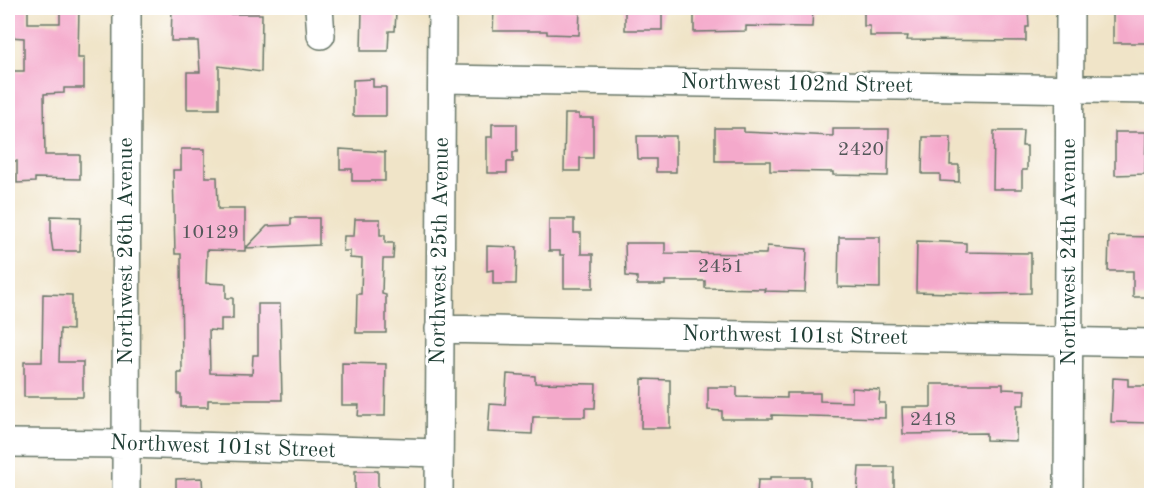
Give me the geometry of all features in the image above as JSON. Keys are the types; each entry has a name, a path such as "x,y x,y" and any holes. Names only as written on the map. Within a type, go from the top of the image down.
{"street":[{"name":"Northwest 26th Avenue","path":"126,495 127,8"},
{"path":"319,8 321,35"},
{"name":"Northwest 25th Avenue","path":"439,495 442,8"},
{"name":"Northwest 24th Avenue","path":"1068,495 1070,8"},
{"name":"Northwest 102nd Street","path":"442,79 1152,90"},
{"name":"Northwest 101st Street","path":"439,329 1152,343"},
{"name":"Northwest 101st Street","path":"8,443 439,453"}],"building":[{"path":"8,8 28,8 28,23 60,23 60,8 79,8 78,58 84,58 84,88 64,88 64,93 44,94 45,155 80,155 80,179 35,178 35,182 17,183 17,161 8,161 8,71 24,71 24,38 9,37"},
{"path":"172,8 217,8 217,14 262,14 261,72 219,66 219,109 187,109 187,72 200,72 198,41 171,41"},
{"path":"362,8 389,8 389,12 396,12 395,31 389,31 388,51 361,51"},
{"path":"494,8 580,8 579,35 547,34 547,31 493,31"},
{"path":"625,8 662,8 662,30 625,30"},
{"path":"694,8 813,8 812,27 746,26 746,31 694,32"},
{"path":"864,8 981,10 981,8 1028,8 1029,27 1026,27 1026,41 907,40 908,36 870,36 870,26 864,26"},
{"path":"1113,13 1152,13 1152,43 1113,43"},
{"path":"373,79 373,87 386,87 386,116 353,116 353,80"},
{"path":"565,114 579,114 579,118 593,118 593,158 580,158 580,171 564,171"},
{"path":"492,124 517,124 517,152 513,152 513,162 507,162 507,173 487,173 487,137 492,137"},
{"path":"715,128 744,128 744,132 833,136 833,129 889,129 888,176 770,171 770,161 715,161"},
{"path":"994,131 1023,131 1022,146 1027,146 1027,170 1022,170 1022,189 993,189"},
{"path":"1115,132 1146,132 1145,174 1115,175"},
{"path":"637,136 676,136 676,172 656,172 656,159 638,159"},
{"path":"923,137 951,137 950,165 959,165 959,182 940,181 940,174 922,174"},
{"path":"181,149 205,149 205,177 217,177 218,209 245,209 245,251 207,250 206,283 226,284 226,298 233,298 233,319 221,319 221,331 209,330 210,373 252,374 253,355 258,355 258,304 280,304 282,400 208,400 208,407 181,407 181,394 178,394 178,373 182,373 181,254 175,254 173,170 181,170"},
{"path":"340,149 385,152 385,181 352,181 352,169 340,169"},
{"path":"51,216 81,217 80,251 53,251"},
{"path":"291,218 319,218 319,245 246,248 267,226 291,225"},
{"path":"355,219 380,219 380,235 385,235 385,243 394,243 393,259 383,259 382,294 386,295 386,333 356,333 357,294 361,294 362,259 350,258 350,251 343,251 344,236 354,236"},
{"path":"549,219 574,219 574,233 581,233 581,254 593,254 593,288 564,288 564,255 560,255 560,251 549,251"},
{"path":"1109,236 1152,237 1152,297 1133,297 1133,271 1108,271"},
{"path":"839,237 880,237 880,288 838,287"},
{"path":"917,241 966,243 966,252 1031,253 1031,293 916,292"},
{"path":"625,243 665,243 665,253 766,254 767,246 807,249 805,292 705,288 705,281 665,281 665,285 637,285 637,277 626,276"},
{"path":"487,246 517,247 516,284 493,284 493,270 487,271"},
{"path":"43,294 72,295 72,330 60,329 59,362 83,362 83,397 24,397 24,362 42,362"},
{"path":"342,363 386,364 385,416 358,416 359,405 342,405"},
{"path":"507,374 535,376 535,383 596,384 595,408 585,408 585,417 533,417 532,434 488,432 490,404 505,405"},
{"path":"1113,378 1128,379 1128,386 1152,386 1152,423 1111,422"},
{"path":"642,379 670,380 670,428 641,428"},
{"path":"931,384 1003,384 1003,389 1025,390 1024,405 1017,405 1016,441 986,440 986,433 903,434 902,407 931,407"},
{"path":"708,387 737,387 737,397 787,398 787,393 820,393 820,401 852,402 852,388 880,390 879,403 885,403 885,418 772,415 772,419 722,419 722,411 708,410"},
{"path":"859,467 894,467 894,495 857,495"},
{"path":"355,471 378,471 378,495 355,495"},
{"path":"770,477 810,477 810,495 757,495 758,480 770,480"},
{"path":"202,478 203,495 176,495 176,479"}]}
